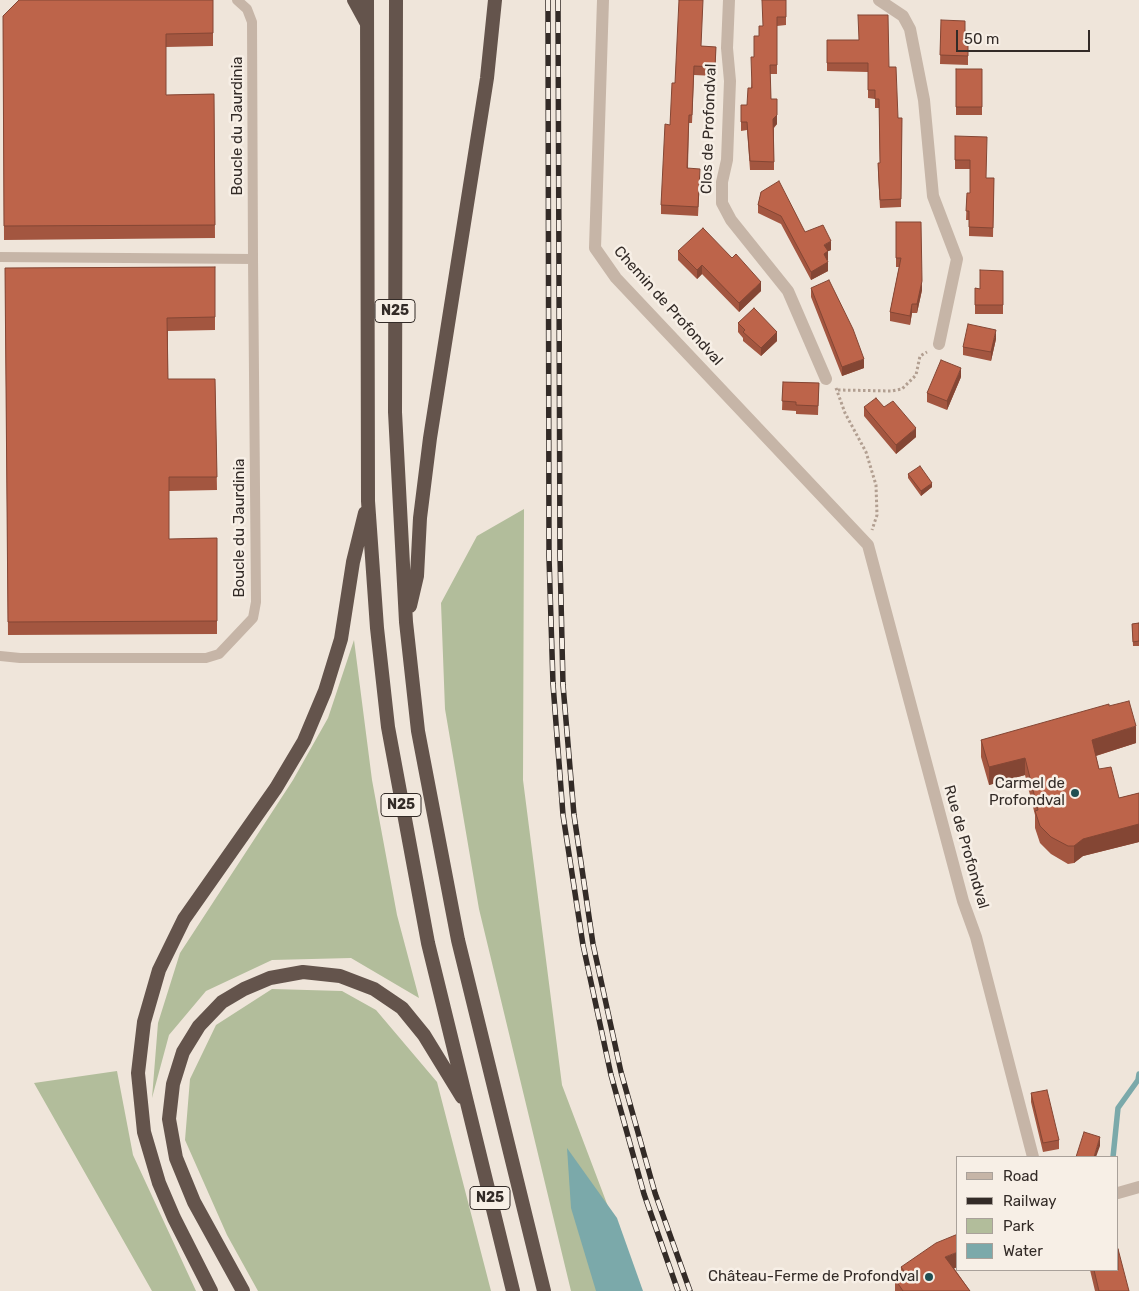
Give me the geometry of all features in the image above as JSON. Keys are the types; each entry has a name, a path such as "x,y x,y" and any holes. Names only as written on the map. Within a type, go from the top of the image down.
{"highway":[{"path":"354,0 367,23"},
{"name":"N25","path":"367,0 368,500 377,628 388,727 428,943 514,1291"},
{"name":"N25","path":"396,0 395,412 406,622 418,731 440,854 460,950 544,1291"},
{"path":"406,622 417,576 420,518 430,438 487,78 496,0"},
{"path":"211,1291 174,1218 159,1183 144,1132 138,1073 144,1022 159,970 184,919 276,788 304,741 325,691 341,639 353,562 368,500"},
{"path":"243,1291 194,1202 176,1158 169,1119 173,1084 183,1052 198,1026 222,1002 244,988 270,978 303,972 340,976 374,989 402,1008 424,1035 467,1104"}],"street":[{"name":"Chemin de Profondval","path":"603,0 595,248 616,278 868,545"},
{"name":"Clos de Profondval","path":"729,0 727,48 730,81 727,160 722,182 722,203 731,220 788,291 826,379"},
{"path":"880,0 903,16 910,29 924,100 933,196 957,259 939,344"},
{"name":"Rue de Profondval","path":"868,545 963,901 976,937 1033,1156"},
{"path":"1119,1193 1139,1187"}],"lane":[{"name":"Boucle du Jaurdinia","path":"0,656 20,658 206,658 219,654 253,618 256,602 252,22 247,9 237,0"},
{"path":"0,257 253,259"}],"path":[{"path":"838,390 892,391 902,389 916,375 920,356 939,344"},
{"path":"826,379 838,390 845,413 866,452 876,485 877,515 868,545"}],"green space":[{"path":"524,509 523,780 562,1085 640,1291 571,1291 479,909 445,709 441,603 477,536"},
{"path":"354,640 372,780 397,915 419,998 351,958 272,960 206,991 169,1035 152,1098 158,1023 180,953 293,780 328,718"},
{"path":"272,989 342,991 376,1010 437,1082 491,1291 258,1291 227,1235 185,1140 190,1079 216,1025"},
{"path":"117,1071 133,1155 196,1291 152,1291 34,1083"}],"water":[{"path":"567,1148 617,1218 643,1291 596,1291 571,1208"}],"building":[{"path":"19,0 213,0 213,33 166,34 166,95 214,94 215,225 4,226 3,16"},
{"path":"679,0 703,0 701,46 716,47 715,67 694,66 692,115 689,115 687,168 700,169 698,207 661,205 665,124 670,125 672,83 675,83"},
{"path":"762,0 786,0 786,17 777,17 777,65 770,65 771,99 777,99 777,115 773,119 774,162 750,161 747,122 741,122 741,105 747,105 748,88 752,88 751,57 754,57 754,36 759,36 759,26 763,26"},
{"path":"858,15 888,15 889,67 896,67 898,118 902,118 901,199 880,200 878,163 880,163 879,99 875,99 875,90 868,90 868,63 827,63 827,40 859,40"},
{"path":"941,20 965,21 965,41 968,41 968,56 940,55"},
{"path":"956,69 982,69 982,107 956,107"},
{"path":"955,136 987,137 986,178 994,178 993,228 969,227 969,211 966,211 967,193 970,193 970,160 955,160"},
{"path":"779,181 805,232 823,225 831,241 824,245 828,251 824,254 828,262 811,272 781,216 758,205 761,192"},
{"path":"896,222 921,222 922,281 917,304 912,304 910,316 890,312 901,258 896,258"},
{"path":"703,228 732,258 736,254 761,282 739,303 702,265 697,270 678,251"},
{"path":"215,267 215,317 167,318 168,379 215,379 217,477 169,477 169,539 217,538 217,621 8,622 5,268"},
{"path":"980,270 1003,271 1003,305 975,305 975,288 980,289"},
{"path":"829,280 853,329 864,359 842,367 811,288"},
{"path":"754,308 777,332 761,348 743,332 745,330 738,323"},
{"path":"968,324 996,330 991,352 963,347"},
{"path":"941,360 961,368 947,401 927,393"},
{"path":"783,382 819,383 818,406 796,405 796,402 782,401"},
{"path":"876,398 884,407 893,401 916,428 896,445 864,407"},
{"path":"920,466 932,483 921,491 908,474"},
{"path":"1139,623 1139,641 1133,642 1132,624"},
{"name":"Carmel de Profondval","path":"1129,701 1136,726 1092,740 1099,769 1111,767 1119,798 1139,793 1139,824 1083,839 1074,846 1068,846 1051,837 1040,826 1035,811 1038,810 1025,758 989,767 981,740 1109,704 1109,706"},
{"path":"1047,1090 1059,1140 1043,1143 1031,1093"},
{"path":"1084,1132 1100,1137 1094,1156 1076,1156"},
{"path":"956,1235 956,1253 945,1257 970,1291 903,1291 895,1279 904,1271 901,1267 936,1243"},
{"path":"1119,1253 1129,1291 1099,1291 1094,1271 1119,1271"}],"waterway":[{"path":"1113,1156 1118,1108 1138,1080 1139,1074"}],"railway":[{"path":"548,0 549,557 553,684 563,815 583,945 611,1075 644,1194 678,1291"},
{"path":"558,0 560,556 563,685 574,815 593,944 621,1072 655,1193 690,1291"}],"place":[{"name":"Carmel de Profondval","path":"1075,793"},
{"name":"Château-Ferme de Profondval","path":"929,1277"}]}
